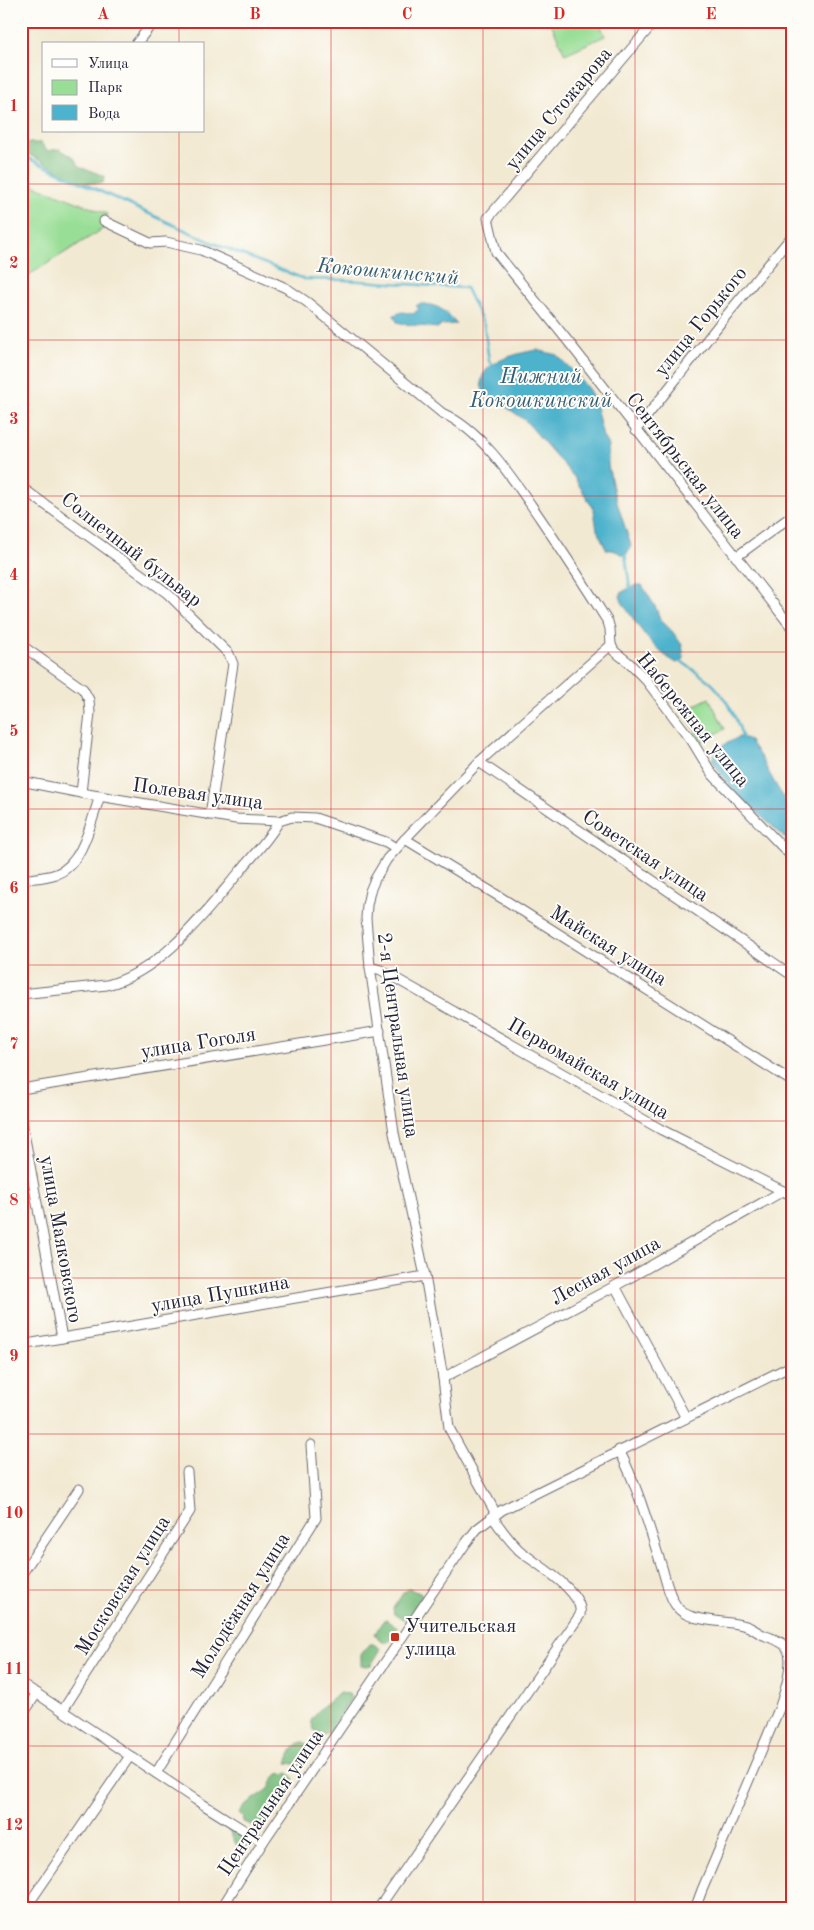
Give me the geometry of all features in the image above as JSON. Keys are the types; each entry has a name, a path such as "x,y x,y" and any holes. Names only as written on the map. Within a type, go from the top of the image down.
{"street":[{"path":"138,42 154,21"},
{"name":"улица Стожарова","path":"496,252 488,218 655,21"},
{"path":"104,221 150,243 166,242 201,250 286,288 307,302 442,413 461,423 498,460 576,571 608,622 611,645"},
{"name":"улица Горького","path":"636,430 720,322 793,235"},
{"name":"Сентябрьская улица","path":"496,252 793,629"},
{"name":"Солнечный бульвар","path":"21,487 167,593 230,654 233,664 210,815"},
{"path":"736,557 793,515"},
{"path":"21,645 83,689 89,700 90,713 80,793"},
{"name":"2-я Центральная улица","path":"494,1515 449,1428 443,1378 425,1276 394,1133 370,967 366,918 370,891 381,868 396,848 479,762 611,645"},
{"name":"Набережная улица","path":"611,645 614,651 646,680 692,741 712,774 793,858"},
{"name":"Советская улица","path":"479,762 793,976"},
{"name":"Полевая улица","path":"21,780 80,793 247,820 280,821 292,818 315,818 386,842 396,848"},
{"path":"21,880 55,875 65,870 74,861 80,851 100,796"},
{"path":"21,994 107,985 118,982 152,962 165,953 209,908 280,821"},
{"name":"Майская улица","path":"405,839 793,1082"},
{"name":"Первомайская улица","path":"370,967 381,970 660,1129 793,1196"},
{"name":"улица Гоголя","path":"21,1089 380,1031"},
{"name":"улица Маяковского","path":"21,1117 62,1338"},
{"name":"Лесная улица","path":"443,1378 615,1286 783,1191"},
{"name":"улица Пушкина","path":"21,1345 425,1276"},
{"path":"615,1286 686,1418"},
{"path":"378,1909 580,1615 580,1605 573,1594 519,1550 494,1515 620,1450 793,1365"},
{"name":"Молодёжная улица","path":"156,1773 316,1518 311,1445"},
{"path":"620,1450 670,1591 679,1610 696,1617 748,1626 786,1646 790,1654 787,1682 779,1710 702,1890 696,1909"},
{"name":"Московская улица","path":"63,1710 190,1511 187,1472"},
{"path":"21,1575 79,1489"},
{"name":"Центральная улица","path":"221,1909 263,1842 466,1543 477,1529 494,1515"},
{"path":"21,1683 263,1842"},
{"path":"21,1718 37,1693"},
{"path":"25,1909 130,1756"}],"green space":[{"path":"550,21 599,21 605,36 565,54"},
{"path":"21,138 25,143 41,143 47,151 59,149 73,157 80,167 104,176 103,183 81,183 21,150"},
{"path":"21,180 107,214 104,221 106,227 21,280"},
{"path":"709,698 725,729 701,742 685,710"},
{"path":"409,1589 420,1593 423,1597 407,1618 403,1620 394,1614 393,1608 404,1592"},
{"path":"386,1620 398,1627 390,1640 385,1642 375,1634 382,1622"},
{"path":"369,1644 373,1644 381,1649 371,1665 361,1665 361,1655"},
{"path":"338,1693 349,1694 351,1698 329,1732 325,1735 314,1730 311,1721"},
{"path":"303,1742 313,1747 311,1754 303,1765 287,1763 294,1747"},
{"path":"288,1773 294,1779 261,1828 243,1822 244,1818 239,1813 244,1806 269,1789 278,1774"},
{"path":"230,1825 250,1839 250,1849 244,1854 227,1828"}],"water":[{"path":"419,304 436,306 449,315 456,324 442,325 437,328 397,322 394,315 402,312 413,314 419,309 416,306"},
{"name":"Нижний Кокошкинский","path":"537,350 557,355 577,375 589,390 595,402 603,437 608,445 608,465 614,493 631,546 626,555 613,550 607,550 597,530 594,510 574,477 525,420 483,391 481,381 484,373 490,367 509,357"},
{"path":"636,585 642,585 656,608 660,619 682,645 684,658 682,661 677,663 660,651 646,636 622,602 620,596 622,592"},
{"path":"739,737 748,739 754,747 780,792 793,809 793,845 738,795 712,759 720,747"}],"waterway":[{"name":"Кокошкинский","path":"21,155 213,243 304,279 466,288 484,325 489,361 494,366"},
{"name":"Кокошкинский","path":"625,553 630,589"},
{"name":"Кокошкинский","path":"681,661 708,680 721,694 736,720 743,741"}],"place":[{"name":"Учительская улица","path":"395,1637"}]}
